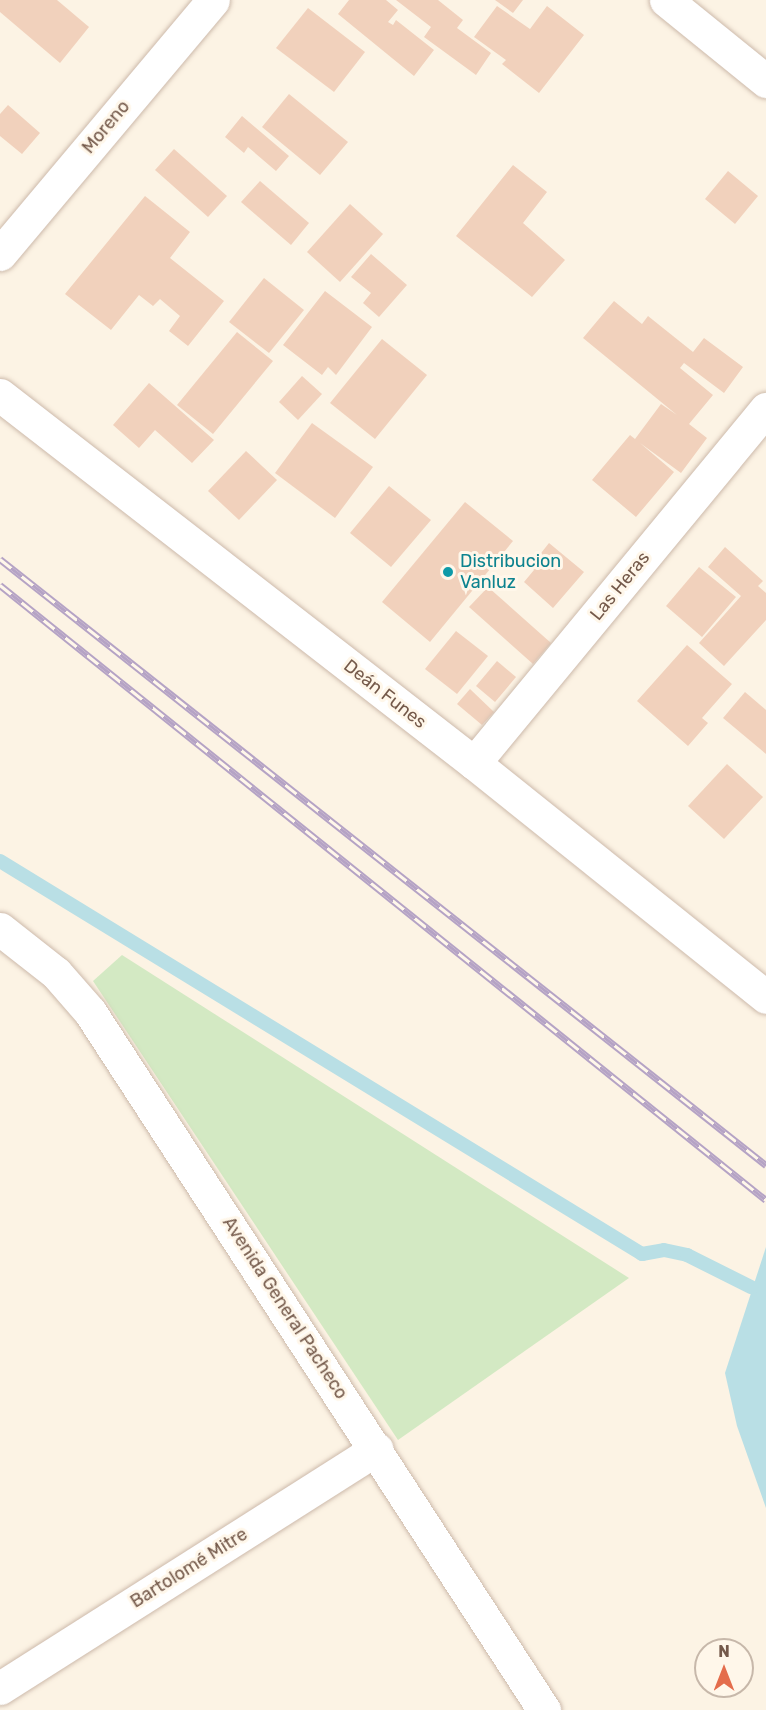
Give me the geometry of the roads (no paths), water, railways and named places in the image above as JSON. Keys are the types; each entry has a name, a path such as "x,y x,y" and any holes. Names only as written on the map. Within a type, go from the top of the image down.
{"street":[{"name":"Moreno","path":"0,254 213,0"},
{"path":"666,0 766,81"},
{"name":"Deán Funes","path":"0,395 474,763 766,997"},
{"name":"Las Heras","path":"474,763 766,409"},
{"name":"Avenida General Pacheco","path":"0,929 56,974 90,1012 377,1449 544,1710"},
{"name":"Bartolomé Mitre","path":"0,1688 377,1449"}],"water":[{"path":"766,1247 766,1508 737,1426 725,1373"}],"waterway":[{"path":"0,861 642,1254 664,1250 687,1255 751,1287"}],"railway":[{"path":"0,559 766,1165"},
{"path":"0,585 766,1200"}],"place":[{"name":"Distribucion Vanluz","path":"448,572"}]}
